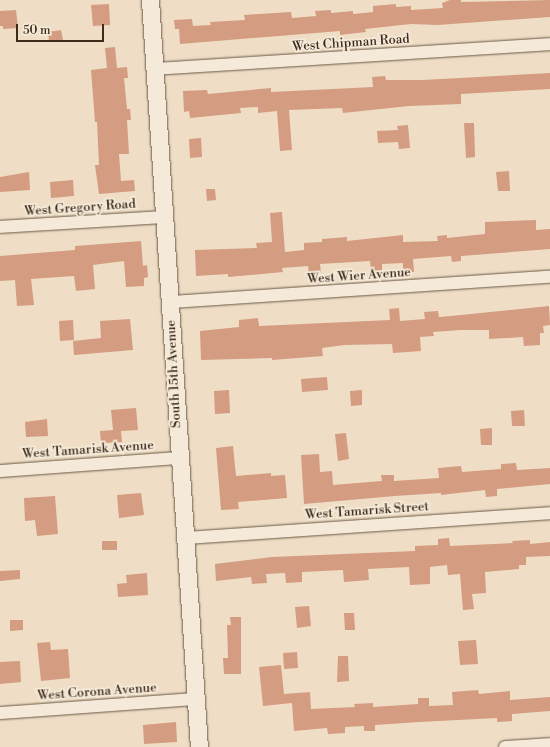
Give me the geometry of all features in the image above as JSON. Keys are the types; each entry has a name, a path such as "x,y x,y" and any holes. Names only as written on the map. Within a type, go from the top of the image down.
{"street":[{"name":"South 15th Avenue","path":"150,0 162,217 170,302 199,747"},
{"name":"West Chipman Road","path":"154,69 550,44"},
{"name":"West Gregory Road","path":"0,227 162,217"},
{"name":"West Wier Avenue","path":"170,302 550,277"},
{"name":"West Tamarisk Avenue","path":"0,471 179,458"},
{"name":"West Tamarisk Street","path":"185,538 550,512"},
{"name":"West Corona Avenue","path":"0,713 195,699"},
{"path":"505,747 550,744"}],"building":[{"path":"450,0 461,0 461,2 550,0 550,17 438,25 411,24 365,29 366,32 340,35 340,31 180,44 179,29 175,29 174,20 192,19 193,26 211,25 210,22 245,20 244,15 291,12 292,18 316,16 315,11 331,10 331,13 353,11 353,14 373,12 373,6 396,4 396,7 411,6 411,10 443,8 442,3"},
{"path":"109,4 110,25 93,26 91,5"},
{"path":"16,10 18,28 3,29 3,26 0,26 0,11"},
{"path":"61,30 63,40 49,42 48,32"},
{"path":"115,47 117,68 127,67 128,78 124,78 127,109 130,109 131,120 127,120 129,154 119,154 121,181 134,180 135,191 99,194 95,165 99,165 97,122 95,122 91,70 107,68 105,48"},
{"path":"550,73 550,89 461,94 461,104 409,106 343,113 342,108 289,110 292,150 280,151 277,111 258,113 258,107 240,108 241,113 190,118 189,111 184,112 183,91 207,90 208,94 271,88 271,92 373,87 372,77 385,76 386,80 423,80"},
{"path":"464,123 474,123 475,157 466,158"},
{"path":"408,125 410,148 399,149 398,142 378,143 377,131 398,130 397,126"},
{"path":"201,138 202,157 190,158 189,139"},
{"path":"509,171 510,191 498,191 496,172"},
{"path":"29,172 30,190 0,192 0,177"},
{"path":"73,180 74,196 51,198 50,182"},
{"path":"206,189 215,189 216,200 207,201"},
{"path":"282,212 285,252 304,250 304,243 322,242 322,239 347,237 347,241 403,235 403,242 438,241 437,236 447,235 447,238 485,234 485,222 536,220 536,230 550,229 550,249 461,256 461,261 452,262 451,256 413,259 414,272 403,272 403,263 382,264 382,272 371,273 370,261 320,264 321,273 309,274 308,266 282,268 283,272 228,277 228,274 196,276 195,250 257,248 256,243 272,242 270,213"},
{"path":"141,241 143,266 147,265 148,277 144,278 144,286 126,287 124,261 93,265 95,289 76,291 74,276 31,279 34,305 17,306 15,280 0,281 0,256 75,250 75,246"},
{"path":"549,306 550,325 543,326 544,333 540,333 540,345 524,346 523,337 489,339 489,330 460,330 433,332 434,336 420,337 421,351 393,353 392,344 344,345 322,348 323,356 272,360 272,358 201,360 200,331 239,327 239,320 258,318 259,326 390,320 389,309 399,308 400,321 425,319 424,312 438,311 439,317"},
{"path":"130,319 133,350 74,355 73,341 101,338 100,321"},
{"path":"73,320 74,340 60,341 59,321"},
{"path":"327,377 328,390 302,392 301,379"},
{"path":"229,390 230,413 215,414 214,391"},
{"path":"362,390 362,405 351,406 350,391"},
{"path":"136,408 138,430 121,431 122,442 101,443 100,431 113,430 111,410"},
{"path":"524,410 525,426 512,426 511,411"},
{"path":"47,419 48,436 26,437 25,422"},
{"path":"492,428 492,445 481,445 480,429"},
{"path":"346,433 349,459 338,461 335,434"},
{"path":"233,446 236,476 271,473 271,476 285,475 287,498 238,502 239,509 221,510 216,448"},
{"path":"319,454 320,472 332,471 333,485 382,481 381,475 394,475 394,481 439,478 438,468 461,466 462,472 501,469 501,464 516,463 517,470 550,468 550,484 497,489 497,496 486,497 485,490 441,495 441,493 395,496 304,504 301,455"},
{"path":"141,493 144,515 119,518 117,495"},
{"path":"55,496 58,534 37,536 35,520 25,521 24,498"},
{"path":"449,538 450,546 513,543 512,541 530,540 530,544 550,542 550,556 526,557 526,565 519,565 519,569 485,572 486,593 472,594 474,609 463,610 460,574 448,575 447,565 430,567 430,584 410,585 409,567 368,569 369,580 344,582 343,570 302,572 302,582 286,583 285,573 266,574 267,583 252,584 251,577 216,581 215,564 272,557 415,551 415,546 438,545 438,539"},
{"path":"102,541 117,541 117,550 102,550"},
{"path":"20,570 20,579 0,581 0,571"},
{"path":"147,573 148,595 118,597 117,584 127,583 126,575"},
{"path":"309,606 311,626 297,628 295,607"},
{"path":"344,613 354,613 355,630 345,630"},
{"path":"230,617 241,617 241,674 224,674 223,658 228,658 227,625 231,625"},
{"path":"10,620 23,620 23,630 10,631"},
{"path":"476,640 478,664 460,665 458,641"},
{"path":"50,642 51,650 68,649 70,678 41,681 37,643"},
{"path":"297,652 298,668 284,669 283,653"},
{"path":"338,656 348,656 349,681 337,682"},
{"path":"20,661 21,682 0,684 0,662"},
{"path":"281,665 284,694 310,692 311,709 355,707 354,704 373,703 373,707 418,704 418,698 429,698 429,706 453,705 452,692 478,690 479,694 510,691 510,700 550,697 550,711 512,714 512,721 497,722 497,718 375,725 375,731 364,731 364,726 345,727 345,733 328,734 327,728 294,731 292,703 263,706 259,667"},
{"path":"176,722 177,742 144,744 143,725"}]}
